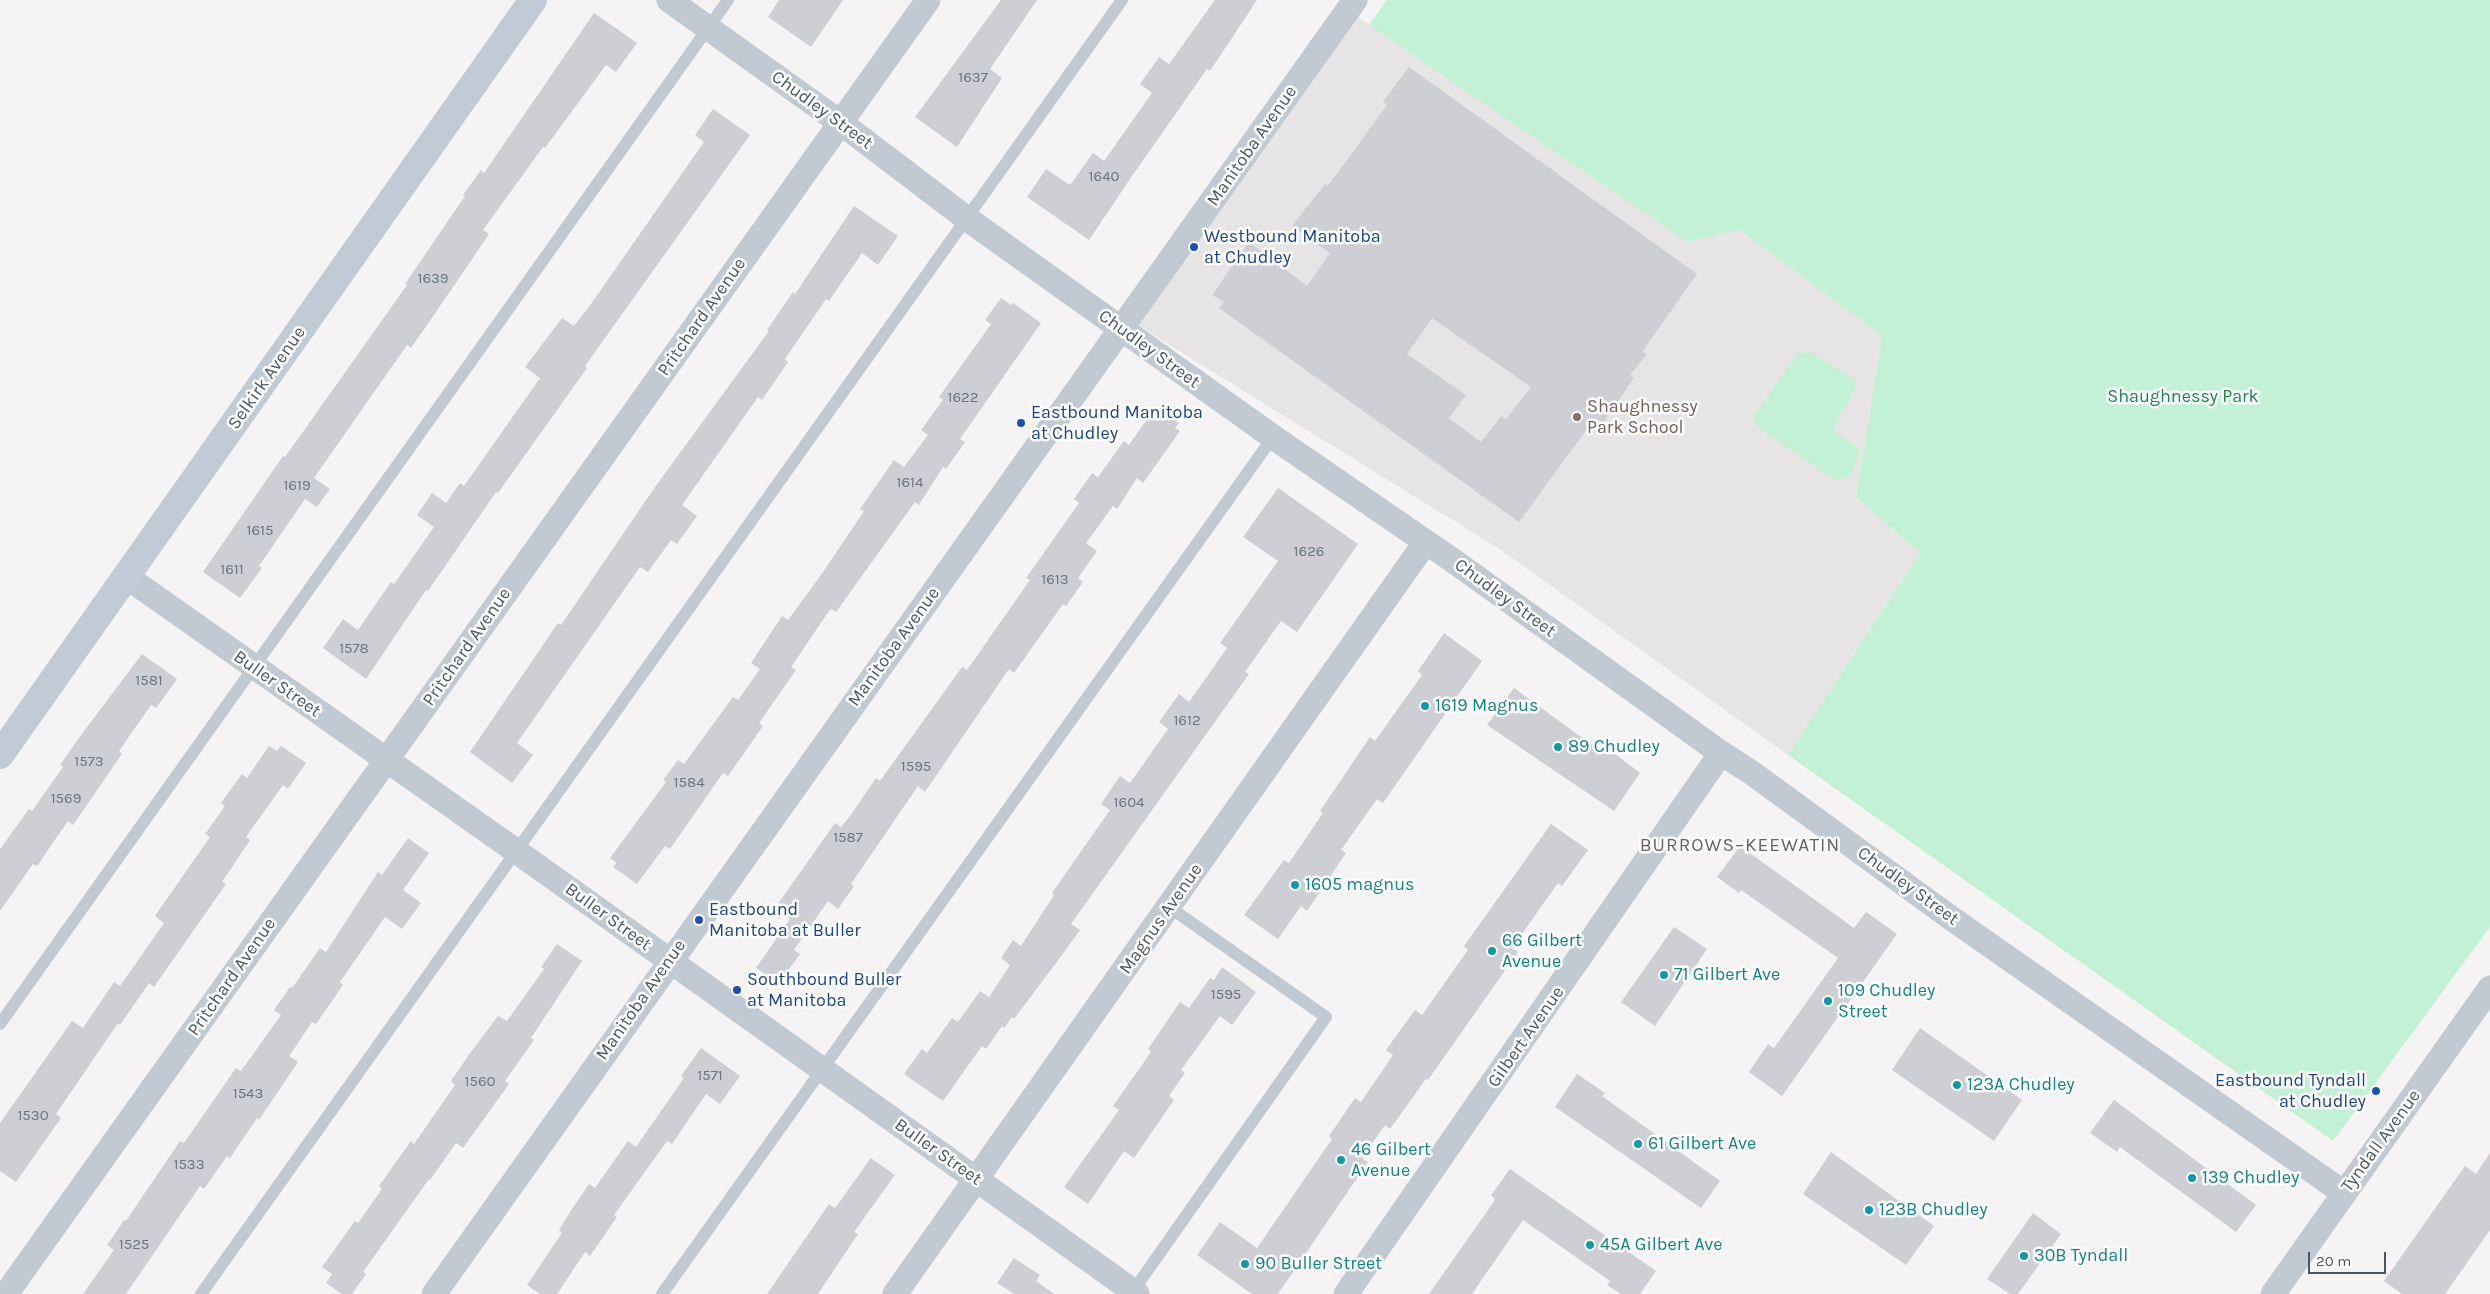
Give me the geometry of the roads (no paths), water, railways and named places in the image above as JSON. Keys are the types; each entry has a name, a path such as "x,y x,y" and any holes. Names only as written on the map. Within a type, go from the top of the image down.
{"street":[{"name":"Selkirk Avenue","path":"0,755 533,0"},
{"name":"Chudley Street","path":"670,0 841,123 966,218 1273,437 1752,773 2102,1025 2344,1193"},
{"name":"Pritchard Avenue","path":"6,1294 928,0"},
{"name":"Manitoba Avenue","path":"434,1294 669,961 1122,329 1355,0"},
{"name":"Magnus Avenue","path":"895,1294 1170,908 1425,542"},
{"name":"Buller Street","path":"127,577 516,851 1133,1293"},
{"name":"Gilbert Avenue","path":"1346,1294 1721,753"},
{"name":"Tyndall Avenue","path":"2273,1294 2490,988"}],"lane":[{"path":"0,1024 728,0"},
{"path":"201,1294 1122,0"},
{"path":"662,1294 1273,437"},
{"path":"1133,1293 1326,1017 1170,908"}],"place":[{"name":"Westbound Manitoba at Chudley","path":"1194,247"},
{"name":"Shaughnessy Park School","path":"1577,417"},
{"name":"Eastbound Manitoba at Chudley","path":"1021,423"},
{"name":"1619 Magnus","path":"1425,706"},
{"name":"89 Chudley","path":"1558,747"},
{"name":"1605 magnus","path":"1295,885"},
{"name":"Eastbound Manitoba at Buller","path":"699,920"},
{"name":"66 Gilbert Avenue","path":"1492,951"},
{"name":"71 Gilbert Ave","path":"1664,975"},
{"name":"Southbound Buller at Manitoba","path":"737,990"},
{"name":"109 Chudley Street","path":"1828,1001"},
{"name":"123A Chudley","path":"1957,1085"},
{"name":"Eastbound Tyndall at Chudley","path":"2376,1091"},
{"name":"61 Gilbert Ave","path":"1638,1144"},
{"name":"46 Gilbert Avenue","path":"1341,1160"},
{"name":"139 Chudley","path":"2192,1178"},
{"name":"123B Chudley","path":"1869,1210"},
{"name":"45A Gilbert Ave","path":"1590,1245"},
{"name":"30B Tyndall","path":"2024,1256"},
{"name":"90 Buller Street","path":"1245,1264"}],"district":[{"name":"BURROWS–KEEWATIN","path":"1740,846"}],"park label":[{"name":"Shaughnessy Park","path":"2183,397"}]}
